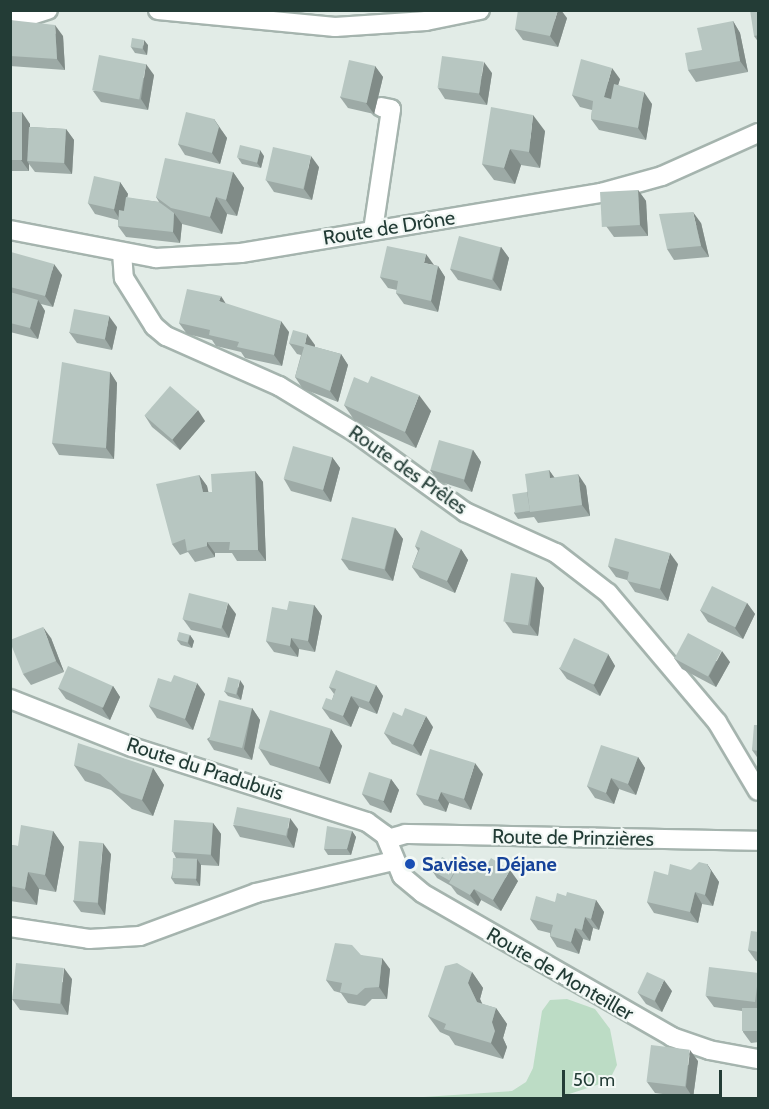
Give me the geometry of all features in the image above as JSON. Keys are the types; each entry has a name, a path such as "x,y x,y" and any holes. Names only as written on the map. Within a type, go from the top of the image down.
{"street":[{"path":"10,22 48,10"},
{"path":"158,10 335,27 426,21 480,10"},
{"path":"373,230 391,109 381,107"},
{"name":"Route de Drône","path":"10,230 156,258 198,258 601,194 662,176 759,133"},
{"name":"Route des Prêles","path":"122,252 124,278 154,326 166,336 279,386 356,433 465,512 556,553 608,593 717,722 759,791"},
{"name":"Route du Pradubuis","path":"10,699 132,747 359,818 375,826 391,849"},
{"name":"Route de Prinzières","path":"10,927 89,939 134,937 391,849 405,834 759,841"},
{"name":"Route de Monteiller","path":"391,849 402,876 423,893 656,1028 695,1046 759,1059"}],"green space":[{"path":"567,999 595,1009 610,1029 617,1065 609,1081 557,1098 409,1098 512,1091 526,1082 533,1068 542,1011 550,1000"}],"building":[{"path":"518,10 558,10 550,36 515,29"},
{"path":"750,10 759,10 759,35 754,36"},
{"path":"10,20 55,25 57,59 10,56"},
{"path":"733,21 740,61 688,70 685,53 702,50 697,28"},
{"path":"132,38 144,40 142,49 131,47"},
{"path":"99,55 146,64 139,99 92,90"},
{"path":"442,56 484,62 479,94 438,88"},
{"path":"581,59 612,68 604,97 611,99 614,84 644,92 638,128 591,119 593,101 572,95"},
{"path":"349,60 375,66 367,103 340,97"},
{"path":"491,107 533,115 529,152 510,149 504,168 482,164"},
{"path":"10,112 22,112 22,160 10,160"},
{"path":"186,112 214,119 219,127 212,153 178,144"},
{"path":"29,127 66,129 64,163 27,161"},
{"path":"240,145 260,150 257,163 237,158"},
{"path":"273,147 311,156 303,189 265,180"},
{"path":"165,158 233,172 226,200 216,197 210,217 171,208 156,197"},
{"path":"94,176 120,182 114,209 88,203"},
{"path":"638,190 640,225 602,227 600,192"},
{"path":"126,197 159,202 174,213 173,232 118,226 119,210 124,211"},
{"path":"693,212 701,246 667,249 659,214"},
{"path":"459,236 501,247 492,280 450,269"},
{"path":"387,246 426,254 424,263 438,266 431,301 396,293 398,281 380,277"},
{"path":"11,252 54,264 45,296 10,287"},
{"path":"187,289 221,296 219,301 281,321 274,355 237,347 239,342 209,335 210,330 179,323"},
{"path":"10,292 38,300 30,328 10,323"},
{"path":"74,309 109,316 105,339 69,333"},
{"path":"293,330 307,334 305,344 341,354 330,391 295,377 304,347 289,343"},
{"path":"62,362 110,372 106,448 52,443"},
{"path":"371,376 419,395 405,432 344,405 354,377 368,383"},
{"path":"170,386 198,410 172,440 144,415"},
{"path":"439,440 473,450 464,479 430,470"},
{"path":"293,446 332,457 323,490 284,479"},
{"path":"549,470 550,478 578,474 582,505 530,512 525,474"},
{"path":"255,471 258,550 229,550 230,542 207,542 207,546 187,551 185,539 172,544 156,484 199,475 203,492 212,492 211,474"},
{"path":"527,492 530,511 515,513 512,494"},
{"path":"352,517 395,528 384,569 342,559"},
{"path":"421,530 461,549 447,581 412,567 420,548 415,546"},
{"path":"615,538 670,553 660,589 627,581 629,572 608,566"},
{"path":"511,573 536,577 528,625 503,621"},
{"path":"712,586 747,603 735,627 700,610"},
{"path":"189,593 228,603 221,629 182,619"},
{"path":"289,601 314,605 308,641 291,638 290,646 266,641 272,607 287,610"},
{"path":"43,627 56,661 23,674 10,640"},
{"path":"179,632 190,635 188,643 177,640"},
{"path":"688,633 722,651 708,676 674,659"},
{"path":"574,638 608,654 594,685 560,669"},
{"path":"68,666 113,686 103,708 58,688"},
{"path":"336,670 376,685 369,702 351,696 343,716 322,708 326,698 332,700 336,689 329,687"},
{"path":"174,675 197,683 185,719 149,706 158,678 171,682"},
{"path":"228,677 240,680 236,694 224,692"},
{"path":"219,700 252,708 242,748 209,740"},
{"path":"405,708 426,716 413,745 384,733 393,712 402,716"},
{"path":"270,710 331,729 320,767 258,748"},
{"path":"754,725 759,725 759,751 752,750"},
{"path":"78,743 153,768 142,800 121,793 100,774 74,765"},
{"path":"601,745 638,757 628,784 611,778 606,793 587,786"},
{"path":"430,749 475,763 464,799 441,792 438,800 416,794"},
{"path":"369,772 391,779 384,801 362,794"},
{"path":"237,807 290,818 286,836 233,825"},
{"path":"174,820 213,823 211,855 172,852"},
{"path":"21,825 53,831 45,875 28,872 25,889 10,886 10,845 18,846"},
{"path":"327,826 352,831 347,849 324,849"},
{"path":"79,841 103,843 98,903 74,901"},
{"path":"442,857 458,866 450,881 434,872"},
{"path":"173,858 197,859 196,879 172,878"},
{"path":"491,858 510,870 493,900 474,889 470,895 449,883 461,861 482,873"},
{"path":"699,862 707,864 711,871 705,895 695,892 690,912 647,902 654,871 668,875 670,864 691,870"},
{"path":"567,892 596,900 591,919 585,917 582,930 575,928 571,942 550,936 553,925 530,919 536,896 555,902 557,893 566,896"},
{"path":"751,931 759,932 759,952 748,950"},
{"path":"335,943 352,945 361,955 382,958 379,987 365,988 357,995 340,992 342,983 326,980"},
{"path":"16,963 64,968 60,1004 12,999"},
{"path":"457,963 472,972 468,983 477,1002 496,1008 492,1022 495,1031 491,1043 444,1029 446,1024 428,1016 445,966"},
{"path":"709,967 758,973 755,1002 705,996"},
{"path":"647,972 664,980 654,1001 637,993"},
{"path":"742,1008 758,1008 758,1031 742,1031"},
{"path":"651,1045 690,1050 685,1086 646,1082"}],"place":[{"name":"Savièse, Déjane","path":"410,864"}]}
